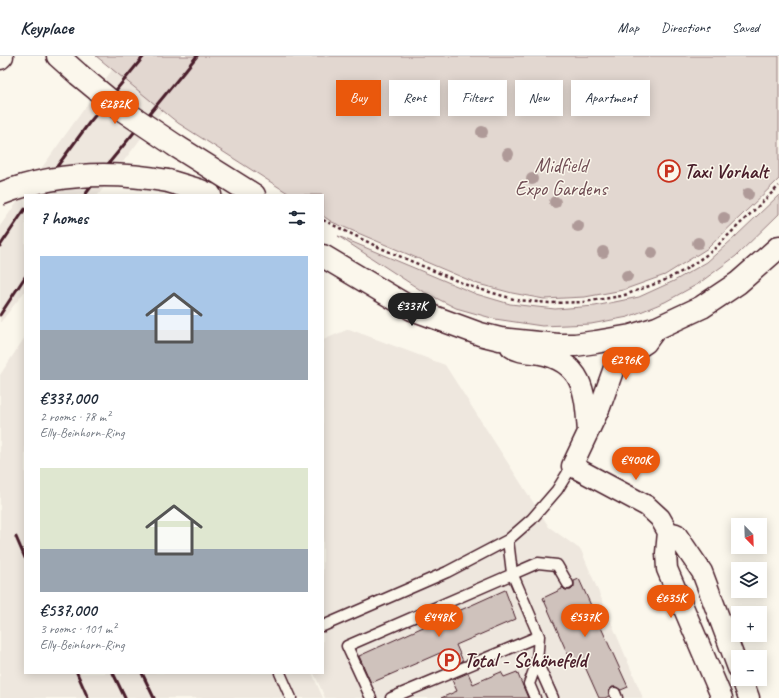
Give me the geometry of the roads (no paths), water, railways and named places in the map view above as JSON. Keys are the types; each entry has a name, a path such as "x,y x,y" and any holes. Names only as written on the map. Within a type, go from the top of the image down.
{"main road":[{"path":"58,56 97,91 176,146 252,194"},
{"path":"0,194 44,181 72,176 128,175 168,181 208,194"},
{"path":"324,240 345,269"},
{"path":"324,257 412,308 480,334 500,339 558,345 575,345 631,336 657,328 702,307 744,278 779,247"}],"street":[{"path":"657,328 646,343 622,359 614,368 588,433 572,466 648,506 660,518 668,532 666,553 667,569 722,698"},
{"path":"500,339 516,351 556,359 568,366 575,374 582,387 588,433"},
{"path":"668,532 676,534 702,572 731,650"},
{"path":"745,686 749,698"}],"lane":[{"path":"324,626 447,572 508,540 532,519 556,490 572,466"},
{"path":"508,540 512,573 539,636 537,662 529,684 535,698"},
{"path":"371,698 347,646 538,563 557,565 568,584"},
{"path":"391,698 539,636"},
{"path":"537,662 553,698"},
{"path":"280,674 291,698"}],"railway":[{"path":"37,194 89,123 144,56"},
{"path":"86,194 104,169 197,56"},
{"path":"0,246 24,210"},
{"path":"0,315 24,279"},
{"path":"16,537 24,556"},
{"path":"77,674 88,698"},
{"path":"113,674 125,698"},
{"path":"142,674 154,698"}],"place":[{"name":"Taxi Vorhalt","path":"669,171"},
{"name":"Total - Schönefeld","path":"449,660"}],"park label":[{"name":"Midfield Expo Gardens","path":"561,176"}]}
